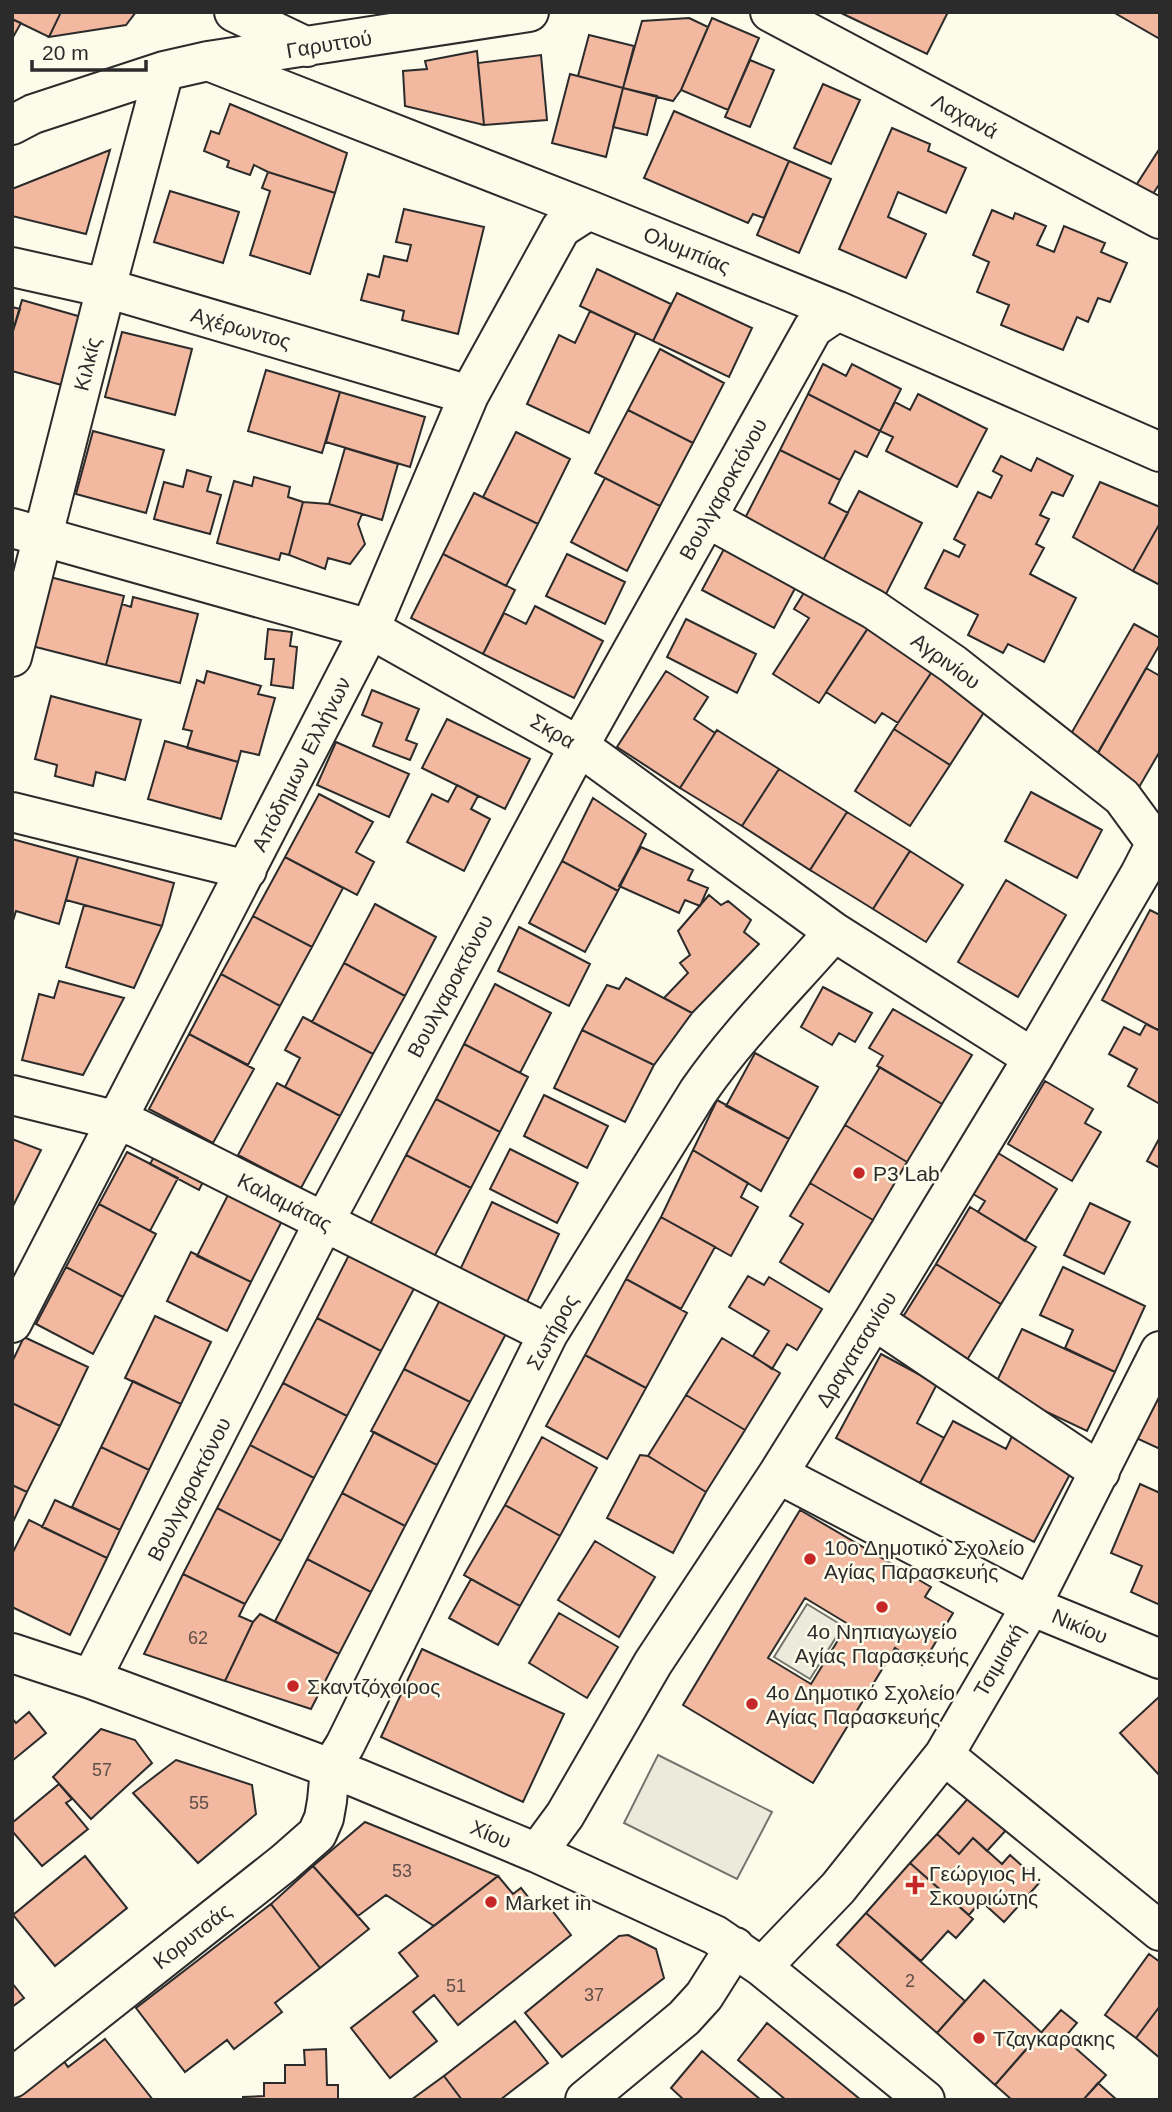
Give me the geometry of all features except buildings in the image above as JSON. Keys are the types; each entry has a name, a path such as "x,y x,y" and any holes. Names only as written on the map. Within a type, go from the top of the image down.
{"street":[{"path":"234,12 307,47"},
{"name":"Γαρυττού","path":"12,125 33,114 164,71 208,61 529,12"},
{"name":"Λαχανά","path":"769,12 1160,219"},
{"name":"Ολυμπίας","path":"208,61 838,311 1160,452"},
{"name":"Κιλκίς","path":"12,657 27,533 106,288 164,71"},
{"name":"Απόδημων Ελλήνων","path":"12,1323 27,1264 118,1121 370,629 469,395 561,228 589,210"},
{"name":"Αχέρωντος","path":"12,267 106,288 469,395"},
{"name":"Βουλγαροκτόνου","path":"91,1679 324,1222 579,746 813,328 838,311"},
{"name":"Αγρινίου","path":"707,517 873,609 953,664 1122,797 1154,859"},
{"name":"Σκρα","path":"27,533 370,629 579,746 834,932 1034,1058"},
{"path":"12,812 247,870"},
{"name":"Δραγατσανίου","path":"537,1853 565,1815 653,1663 778,1474 874,1320 1154,859"},
{"name":"Σωτήρος","path":"330,1769 345,1745 548,1334 717,1064 834,932"},
{"name":"Καλαμάτας","path":"12,1096 118,1121 136,1128 548,1334"},
{"path":"874,1320 1100,1472"},
{"name":"Τσιμισκή","path":"585,2100 684,2018 704,1996 748,1957 838,1888 944,1755 1031,1606 1160,1351"},
{"name":"Νικίου","path":"778,1474 1031,1606 1160,1659"},
{"name":"Χίου","path":"12,1653 91,1679 358,1779 537,1853 715,1935 748,1957 926,2100"},
{"path":"944,1755 1160,1931"},
{"name":"Κορυτσάς","path":"12,2078 317,1834 324,1818 330,1769"}],"shaded area":[{"path":"807,1604 843,1626 810,1679 774,1657"},
{"path":"658,1755 772,1812 737,1879 624,1823"}],"place":[{"name":"P3 Lab","path":"859,1173"},
{"name":"10ο Δημοτικό Σχολείο Αγίας Παρασκευής","path":"810,1559"},
{"name":"4ο Νηπιαγωγείο Αγίας Παρασκευής","path":"882,1607"},
{"name":"Σκαντζόχοιρος","path":"293,1686"},
{"name":"4ο Δημοτικό Σχολείο Αγίας Παρασκευής","path":"752,1704"},
{"name":"Γεώργιος Η. Σκουριώτης","path":"915,1885"},
{"name":"Market in","path":"491,1902"},
{"name":"Τζαγκαρακης","path":"979,2038"}]}
